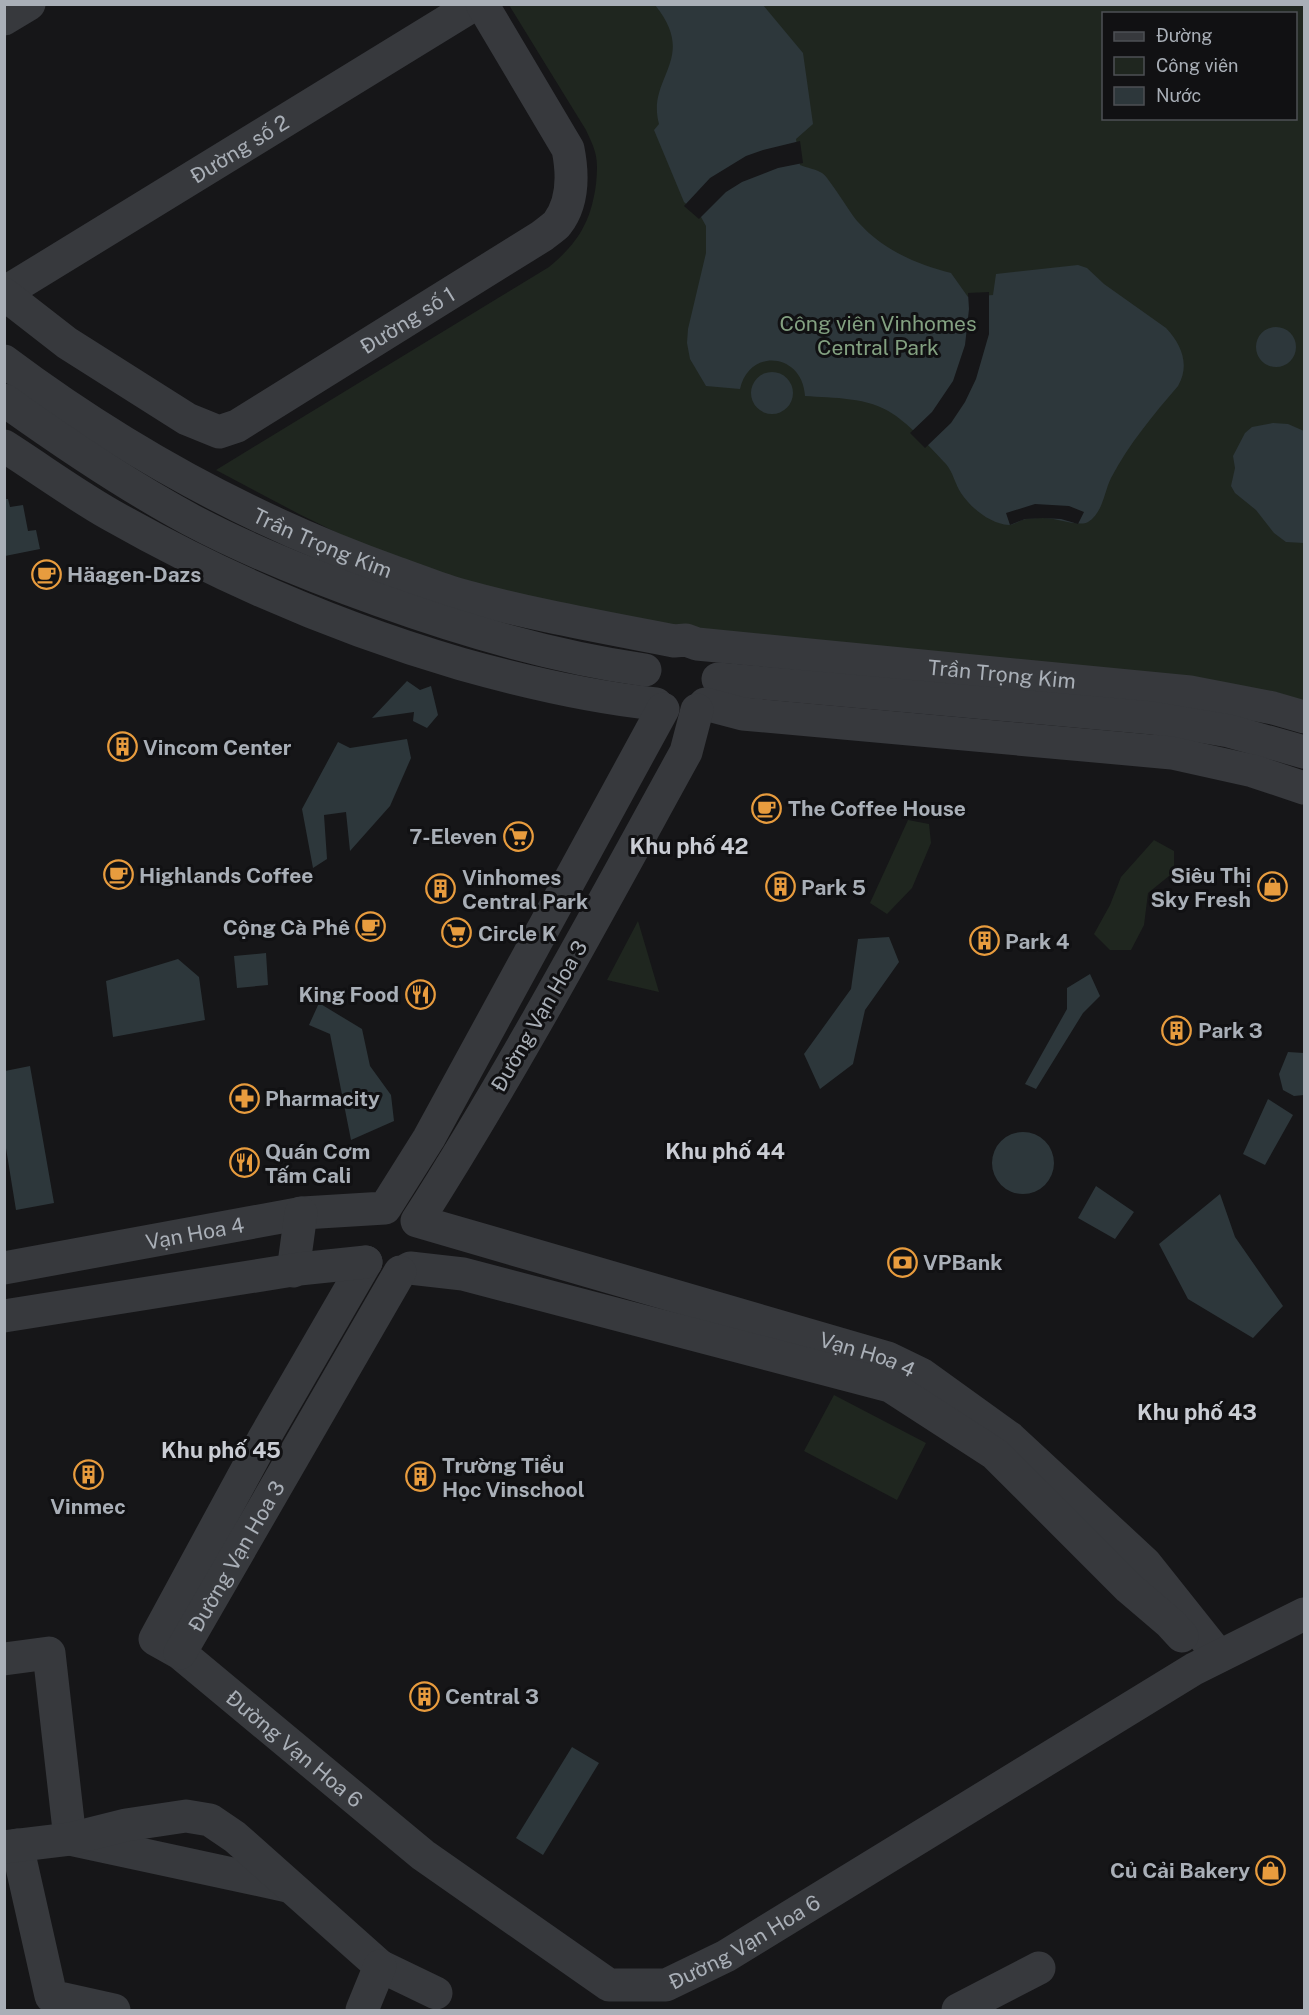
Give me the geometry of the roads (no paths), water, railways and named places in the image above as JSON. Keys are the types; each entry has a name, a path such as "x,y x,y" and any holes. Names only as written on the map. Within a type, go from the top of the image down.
{"street":[{"path":"4,19 28,4"},
{"name":"Đường số 2","path":"4,294 475,4"},
{"name":"Đường số 1","path":"4,294 67,343 187,419 219,432 237,426 542,236 557,224 567,204 572,186 572,168 568,149 482,4"},
{"name":"Trần Trọng Kim","path":"4,361 45,392 107,433 224,499 300,536 456,593 512,608 685,642 855,657 1190,692 1273,708 1305,717"},
{"name":"Trần Trọng Kim","path":"4,400 119,477 191,520 251,550 337,585 475,633 587,660 645,670"},
{"name":"Trần Trọng Kim","path":"4,446 109,514 215,570 295,607 430,655 513,679 571,692 660,707 674,713 686,713 707,698 1152,718 1229,731 1305,752"},
{"path":"660,707 646,689 645,670 655,651 664,645 685,642 706,650 717,668 707,698"},
{"name":"Trần Trọng Kim","path":"707,698 743,714 1172,753 1253,771 1305,788"},
{"name":"Đường Vạn Hoa 3","path":"417,1221 460,1154 546,1005 681,762 707,698"},
{"name":"Đường Vạn Hoa 3","path":"385,1208 429,1138 660,707"},
{"path":"385,1208 403,1210 417,1221 424,1240 418,1260 405,1270 391,1274 381,1273 366,1262 360,1252 358,1241 360,1230 375,1212 385,1208"},
{"name":"Vạn Hoa 4","path":"4,1268 301,1213 385,1208"},
{"path":"293,1271 301,1213"},
{"name":"Vạn Hoa 4","path":"417,1221 888,1358 921,1374 1010,1438 1145,1563 1212,1659"},
{"path":"4,1316 293,1271 366,1262"},
{"name":"Đường Vạn Hoa 3","path":"167,1646 263,1440 366,1262"},
{"name":"Đường Vạn Hoa 3","path":"167,1646 405,1270"},
{"name":"Vạn Hoa 4","path":"405,1270 462,1274 890,1386 995,1454 1130,1587 1212,1659"},
{"name":"Đường Vạn Hoa 6","path":"167,1646 423,1855 609,1985 666,1985 726,1956 1212,1659 1305,1614"},
{"path":"4,1659 49,1653 70,1839"},
{"path":"114,2010 51,1996 11,1846 70,1839 126,1825 186,1816 210,1820 235,1837 380,1966 436,1993"},
{"path":"70,1839 289,1886"},
{"path":"362,2010 380,1966"},
{"path":"958,2010 1039,1968"}],"water":[{"path":"655,5 763,5 803,53 813,124 796,139 800,165 822,173 858,222 878,241 901,255 951,273 968,297 993,295 996,274 1078,265 1087,268 1104,284 1166,328 1172,335 1180,348 1184,363 1182,378 1126,453 1111,478 1100,508 1093,518 1084,523 1049,518 1030,518 1009,525 995,522 975,509 959,489 946,464 921,437 899,418 883,408 862,401 805,396 802,382 795,371 786,364 764,361 754,366 745,375 740,389 706,386 690,359 687,343 688,329 706,253 706,226 701,217 684,202 654,130 659,124 657,108 659,93 672,54 672,40 667,24"},
{"path":"1276,327 1290,333 1296,347 1290,361 1276,367 1262,361 1256,347 1262,333"},
{"path":"772,372 787,378 793,393 787,408 772,414 757,408 751,393 757,378"},
{"path":"1273,423 1288,424 1304,431 1304,543 1286,542 1274,533 1256,510 1235,493 1231,486 1235,468 1233,456 1245,433 1252,427"},
{"path":"5,499 8,499 10,507 23,505 28,531 36,530 40,549 5,556"},
{"path":"407,681 420,690 431,686 438,715 427,728 413,721 414,712 372,718"},
{"path":"407,739 411,758 390,806 350,851 346,812 324,815 327,859 313,868 302,809 338,742 350,748"},
{"path":"889,937 899,962 865,1010 853,1064 820,1089 804,1054 851,989 858,939"},
{"path":"266,953 268,985 237,988 234,956"},
{"path":"178,959 199,977 205,1020 113,1037 106,981"},
{"path":"1090,974 1100,996 1083,1013 1036,1089 1025,1084 1067,1009 1067,988"},
{"path":"319,1003 362,1029 370,1066 391,1095 394,1121 351,1140 330,1034 309,1025"},
{"path":"1288,1052 1304,1053 1304,1095 1294,1096 1283,1090 1279,1074"},
{"path":"30,1066 54,1203 16,1210 5,1142 5,1071"},
{"path":"1268,1099 1293,1115 1265,1165 1243,1154"},
{"path":"1017,1132 1029,1132 1045,1141 1052,1151 1054,1163 1052,1175 1045,1185 1029,1194 1017,1194 1006,1189 997,1180 992,1169 992,1157 997,1146 1006,1137"},
{"path":"1096,1186 1134,1212 1115,1239 1078,1218"},
{"path":"1220,1194 1235,1237 1283,1306 1253,1338 1188,1299 1159,1244"},
{"path":"572,1747 599,1763 543,1855 516,1838"}],"place":[{"name":"Häagen-Dazs","path":"46,574"},
{"name":"Vincom Center","path":"122,747"},
{"name":"The Coffee House","path":"767,808"},
{"name":"7-Eleven","path":"518,836"},
{"name":"Highlands Coffee","path":"118,875"},
{"name":"Park 5","path":"780,887"},
{"name":"Siêu Thị Sky Fresh","path":"1272,887"},
{"name":"Vinhomes Central Park","path":"441,889"},
{"name":"Cộng Cà Phê","path":"371,927"},
{"name":"Circle K","path":"457,933"},
{"name":"Park 4","path":"984,941"},
{"name":"King Food","path":"420,994"},
{"name":"Park 3","path":"1177,1030"},
{"name":"Pharmacity","path":"244,1098"},
{"name":"Quán Cơm Tấm Cali","path":"244,1163"},
{"name":"VPBank","path":"902,1262"},
{"name":"Vinmec","path":"88,1475"},
{"name":"Trường Tiểu Học Vinschool","path":"421,1477"},
{"name":"Central 3","path":"424,1696"},
{"name":"Củ Cải Bakery","path":"1271,1870"}],"district":[{"name":"Khu phố 42","path":"689,846"},
{"name":"Khu phố 44","path":"725,1151"},
{"name":"Khu phố 43","path":"1197,1412"},
{"name":"Khu phố 45","path":"221,1450"}],"park label":[{"name":"Công viên Vinhomes Central Park","path":"878,335"}]}
